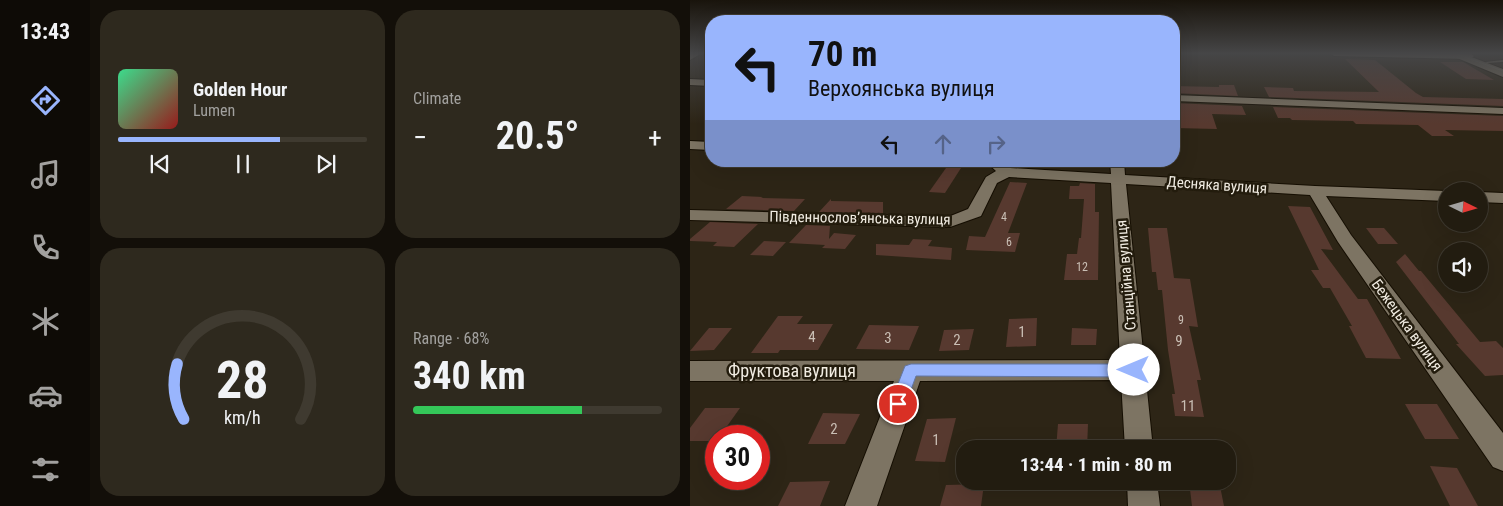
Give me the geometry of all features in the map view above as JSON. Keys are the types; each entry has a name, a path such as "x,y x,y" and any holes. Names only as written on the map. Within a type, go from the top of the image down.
{"street":[{"path":"690,82 705,83"},
{"path":"1180,98 1503,111"},
{"path":"690,145 705,146"},
{"path":"1000,167 1006,172"},
{"name":"Десняка вулиця","path":"1006,172 1117,170 1315,191 1438,196"},
{"name":"Станційна вулиця","path":"1117,170 1138,440"},
{"name":"Південнослов’янська вулиця","path":"690,215 950,222 975,212 991,180 1006,172"},
{"name":"Бежецька вулиця","path":"1315,191 1344,238 1503,457"},
{"path":"1488,197 1503,198"},
{"path":"861,506 911,370"},
{"name":"Фруктова вулиця","path":"692,374 911,370 1134,370"},
{"path":"1143,490 1144,506"}],"building":[{"path":"1363,77 1396,77 1423,97 1503,99 1503,106 1269,97 1264,87 1293,88 1294,91 1379,92"},
{"path":"1462,77 1488,77 1494,80 1466,79"},
{"path":"1219,85 1234,85 1238,96 1180,93 1180,86 1219,87"},
{"path":"1180,103 1242,106 1246,115 1212,114 1217,129 1180,128"},
{"path":"1273,107 1503,116 1503,131 1445,130 1454,136 1432,136 1418,125 1356,124 1353,121 1278,118"},
{"path":"946,168 961,168 945,193 929,192"},
{"path":"1010,182 1027,183 1008,233 1020,233 1015,252 966,250 969,236 985,237"},
{"path":"1080,183 1095,184 1095,212 1099,212 1098,280 1064,280 1067,254 1077,254 1079,238 1081,238 1084,199 1069,199 1070,186 1079,186"},
{"path":"742,196 805,199 794,211 726,209"},
{"path":"831,199 831,201 883,202 883,213 819,212"},
{"path":"1288,206 1310,207 1333,250 1321,249 1358,299 1367,299 1401,359 1366,358 1349,326 1352,326 1330,288 1323,288 1311,270 1319,270"},
{"path":"710,222 758,224 734,247 713,246 717,242 690,241"},
{"path":"806,225 830,226 829,239 834,233 856,235 845,249 822,248 825,245 789,243"},
{"path":"1148,228 1167,228 1174,278 1190,279 1198,327 1189,326 1201,380 1197,380 1204,417 1175,416 1172,394 1175,394 1162,290 1158,290 1156,272 1152,272"},
{"path":"1366,228 1384,228 1398,244 1378,244"},
{"path":"913,239 932,240 928,246 952,248 951,260 876,255 876,244 909,245"},
{"path":"764,241 786,242 773,256 750,255"},
{"path":"1405,254 1480,342 1496,341 1503,348 1503,375 1485,376 1456,344 1459,344 1396,262"},
{"path":"778,316 803,316 797,324 833,324 818,350 780,350 778,353 751,353"},
{"path":"1037,318 1036,346 1006,347 1009,319"},
{"path":"869,325 919,326 909,350 856,349"},
{"path":"709,328 732,328 714,350 690,351"},
{"path":"1072,328 1097,329 1096,345 1071,345"},
{"path":"974,329 969,350 939,351 944,330"},
{"path":"1405,404 1437,404 1459,439 1425,439"},
{"path":"705,408 740,408 728,425 705,425 705,441 690,441 690,428"},
{"path":"823,413 860,414 845,444 808,444"},
{"path":"956,418 945,462 915,461 927,419"},
{"path":"1058,424 1088,424 1087,440 1057,440"},
{"path":"1430,466 1457,468 1478,506 1450,506"},
{"path":"830,481 820,506 778,506 790,482"},
{"path":"946,485 956,485 956,490 983,490 981,506 940,506"},
{"path":"1190,490 1221,490 1224,506 1192,506"}],"route":[{"path":"898,404 911,370 1134,370"}]}
